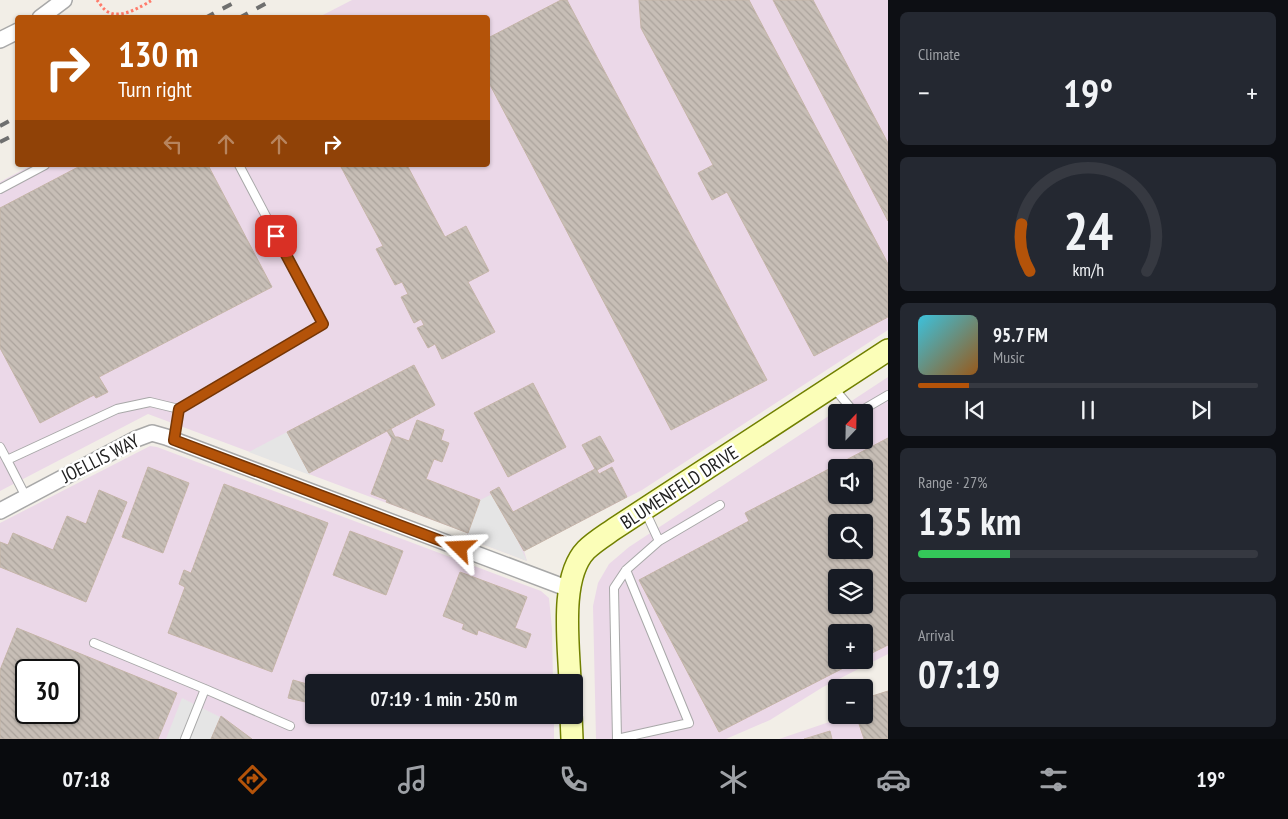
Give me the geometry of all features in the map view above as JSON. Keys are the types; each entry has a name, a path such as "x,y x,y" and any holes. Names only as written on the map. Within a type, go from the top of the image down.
{"street":[{"path":"44,15 64,0"},
{"path":"0,40 15,32"},
{"name":"BLUMENFELD DRIVE","path":"570,674 569,589 575,568 586,550 614,529 888,350"},
{"name":"JOELLIS WAY","path":"0,511 144,435 152,434 174,440 569,589"},
{"path":"571,724 572,739"}],"lane":[{"path":"0,189 41,167"},
{"path":"7,460 117,409 150,402 179,409 323,324 240,167"},
{"path":"833,387 847,404"},
{"path":"873,404 888,395"},
{"path":"174,440 179,409"},
{"path":"0,447 26,497"},
{"path":"626,570 689,723 617,739 614,588 626,570 659,541 720,505"},
{"path":"644,510 659,541"},
{"path":"94,643 290,726"},
{"path":"185,739 205,689"}],"path":[{"path":"97,0 108,12 116,14 136,10 152,0"}],"shaded area":[{"path":"352,0 888,0 888,330 642,490 524,551 527,561 466,538 467,533 148,414 0,491 0,182 28,167 490,167 490,15 323,15"},
{"path":"888,377 888,654 873,662 873,624 828,624 828,669 858,669 839,679 828,679 828,684 770,720 726,739 596,739 593,606 598,583 609,564 629,547 828,416 828,449 873,449 873,404 847,404"},
{"path":"287,432 309,473 310,475 249,452"},
{"path":"150,446 541,591 549,598 553,674 305,674 305,724 554,724 554,739 0,739 0,523"},
{"path":"492,494 507,523 509,522 527,561 466,538 480,500"},
{"path":"888,691 888,739 779,739 828,722 828,724 873,724 873,696"},
{"path":"182,698 220,717 211,739 166,739"}],"building":[{"path":"561,0 567,0 767,380 671,430 490,85 490,37"},
{"path":"639,0 749,0 888,264 888,317 814,356 727,192 712,200 698,173 713,165 641,28"},
{"path":"773,0 813,0 888,143 888,221"},
{"path":"78,167 209,167 272,287 99,377 108,392 96,398 94,395 40,423 0,348 0,208"},
{"path":"341,167 408,167 445,237 466,226 489,271 468,282 495,332 442,359 435,344 428,348 417,328 424,325 421,319 414,323 401,297 408,294 402,282 395,285 376,249 383,246"},
{"path":"414,365 435,405 309,473 287,432"},
{"path":"533,383 566,447 508,477 474,413"},
{"path":"417,420 444,430 441,440 449,443 442,462 434,459 426,479 480,500 468,533 386,502 387,500 371,494 392,439 387,431 391,429 395,437 409,441"},
{"path":"600,436 614,461 597,470 599,474 612,467 627,497 524,551 490,492 499,487 513,512 595,469 582,445"},
{"path":"888,438 888,645 873,652 873,624 828,624 828,669 842,669 719,732 639,580 749,521 745,513 828,469 828,504 873,504 873,459 848,459 867,449 873,449 873,446"},
{"path":"148,467 189,483 163,553 122,537"},
{"path":"224,484 328,523 272,672 168,633 185,587 179,584 184,570 191,573"},
{"path":"99,490 127,502 86,602 0,567 0,542 8,545 13,533 53,550 67,516 86,524"},
{"path":"350,531 403,551 386,595 333,575"},
{"path":"460,572 527,597 515,628 531,634 526,648 478,630 477,635 462,629 464,624 443,616"},
{"path":"17,628 177,693 158,739 0,739 0,670"},
{"path":"293,680 305,683 305,702 288,698"},
{"path":"888,691 888,739 864,739 859,724 873,724 873,696"},
{"path":"221,716 252,739 211,739"},
{"path":"830,731 832,739 804,739"}],"railway":[{"path":"211,15 239,0"},
{"path":"244,15 272,0"},
{"path":"0,126 15,118"},
{"path":"0,142 15,134"}],"route":[{"path":"276,236 323,324 179,409 174,440 460,548"}]}
